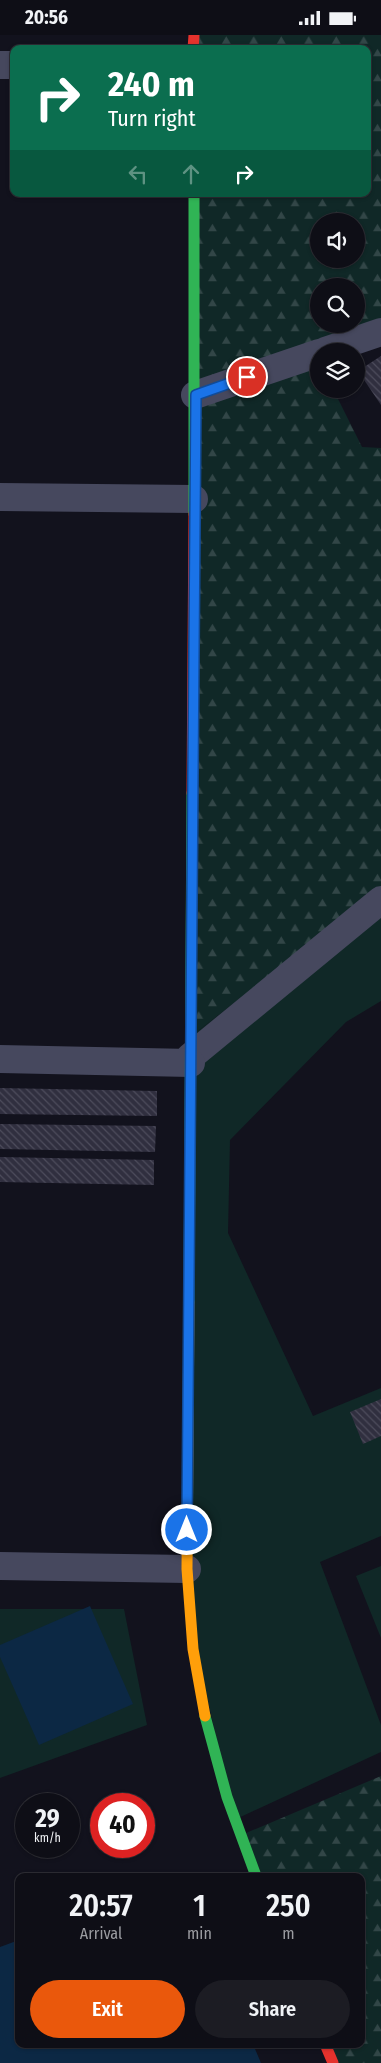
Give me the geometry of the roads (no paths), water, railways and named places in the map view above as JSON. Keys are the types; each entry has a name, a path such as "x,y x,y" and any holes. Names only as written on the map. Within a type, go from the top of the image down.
{"street":[{"path":"194,197 196,395 187,1569 194,1659 210,1739 239,1836 255,1873"},
{"path":"349,343 381,332"},
{"path":"196,395 310,356"},
{"path":"0,497 194,499"},
{"path":"0,1059 190,1060 381,899"},
{"path":"0,1566 187,1569"},
{"path":"327,2048 333,2063"}],"water":[{"path":"90,1606 133,1704 39,1745 0,1657 0,1645"},
{"path":"15,1941 15,2048 255,2048 261,2063 0,2063 0,1947"}]}
